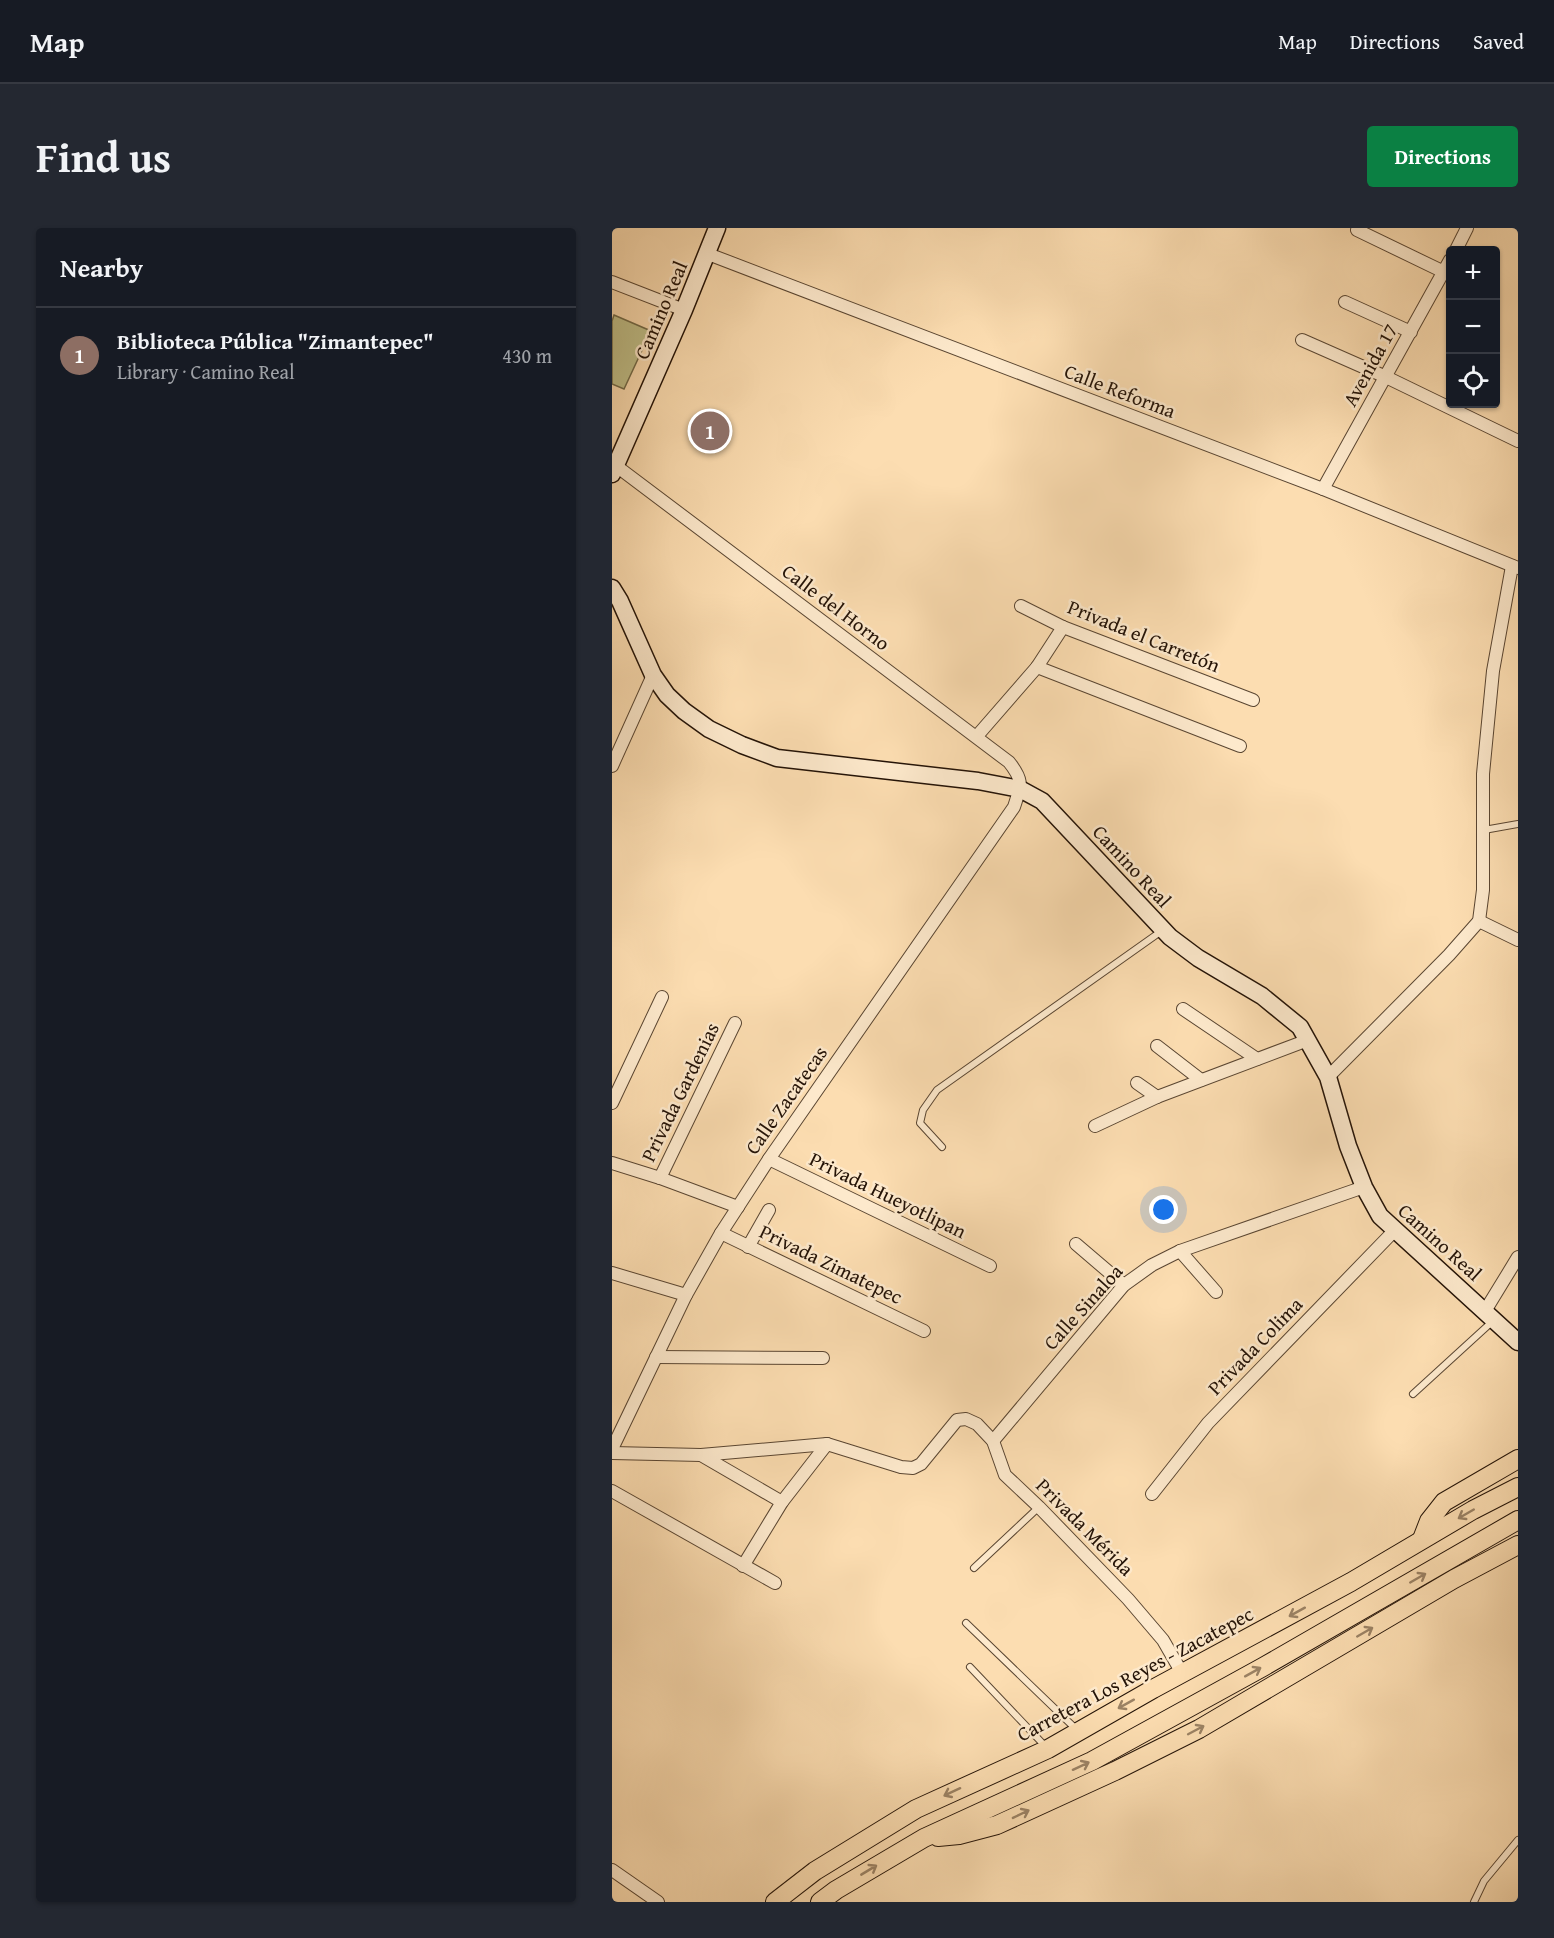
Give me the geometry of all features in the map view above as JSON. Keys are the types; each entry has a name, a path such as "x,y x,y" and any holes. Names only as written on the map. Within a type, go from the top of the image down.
{"main road":[{"name":"Camino Real","path":"614,469 708,254 717,228"},
{"name":"Camino Real","path":"612,588 653,675 667,695 709,729 777,758 978,782 1020,789 1042,801 1163,930 1198,958 1262,996 1300,1027 1328,1077 1348,1146 1364,1187 1380,1216 1518,1341"},
{"path":"1422,1539 1429,1521 1444,1502 1518,1459"},
{"name":"Carretera Los Reyes - Zacatepec","path":"775,1902 815,1871 916,1809 1048,1749 1182,1673 1351,1582 1473,1510 1518,1487"},
{"path":"820,1902 836,1890 924,1838 1092,1761 1518,1520"},
{"path":"924,1838 959,1835 997,1825 1125,1766 1199,1729 1454,1579 1518,1545"}],"street":[{"path":"1458,246 1467,228"},
{"path":"1357,230 1444,272"},
{"name":"Calle Reforma","path":"708,254 1323,489 1515,567"},
{"name":"Avenida 17","path":"1323,489 1446,268"},
{"path":"612,282 684,310"},
{"path":"1345,302 1412,332"},
{"path":"1302,340 1386,377 1518,441"},
{"name":"Calle del Horno","path":"614,469 977,736 1009,762 1019,775 1020,789"},
{"path":"1328,1077 1449,955 1479,921 1483,890 1483,774 1494,671 1515,567"},
{"name":"Privada el Carretón","path":"1021,606 1064,627 1253,700"},
{"path":"977,736 1037,667 1064,627"},
{"path":"1037,667 1240,746"},
{"path":"612,766 616,748 653,675"},
{"name":"Calle Zacatecas","path":"612,1451 615,1435 686,1295 721,1233 769,1159 1014,807 1020,789"},
{"path":"1479,921 1518,940"},
{"path":"612,1103 662,997"},
{"path":"1183,1009 1257,1059"},
{"name":"Privada Gardenias","path":"660,1178 735,1023"},
{"path":"1095,1126 1157,1097 1308,1040"},
{"path":"1157,1046 1202,1080"},
{"path":"1137,1083 1157,1097"},
{"name":"Privada Hueyotlipan","path":"769,1159 990,1266"},
{"path":"612,1164 660,1178 738,1207"},
{"name":"Calle Sinaloa","path":"993,1442 1124,1285 1152,1265 1180,1251 1364,1187"},
{"path":"748,1246 769,1210"},
{"name":"Privada Colima","path":"1152,1494 1208,1423 1394,1231"},
{"name":"Privada Zimatepec","path":"721,1233 924,1331"},
{"path":"1076,1244 1124,1285"},
{"path":"1180,1251 1216,1292"},
{"path":"1490,1315 1518,1257"},
{"path":"612,1273 686,1295"},
{"path":"656,1357 823,1358"},
{"name":"Privada Mérida","path":"827,1443 901,1467 913,1468 921,1464 957,1420 966,1419 977,1424 993,1442 1005,1475 1128,1599 1163,1640 1182,1673"},
{"path":"612,1451 700,1455 827,1443"},
{"path":"744,1566 782,1502 827,1443"},
{"path":"700,1455 782,1502"},
{"path":"612,1491 775,1583"},
{"path":"612,1870 658,1902"}],"lane":[{"path":"1484,830 1518,824"},
{"path":"942,1147 920,1123 923,1110 937,1090 1163,930"},
{"path":"1413,1394 1490,1315"},
{"path":"974,1568 1039,1507"},
{"path":"966,1623 1078,1731"},
{"path":"970,1666 1048,1749"},
{"path":"1474,1902 1484,1881 1518,1840"}],"green space":[{"path":"614,315 651,331 624,389 612,384 612,321"}],"place":[{"name":"Biblioteca Pública \"Zimantepec\"","path":"710,431"}]}
